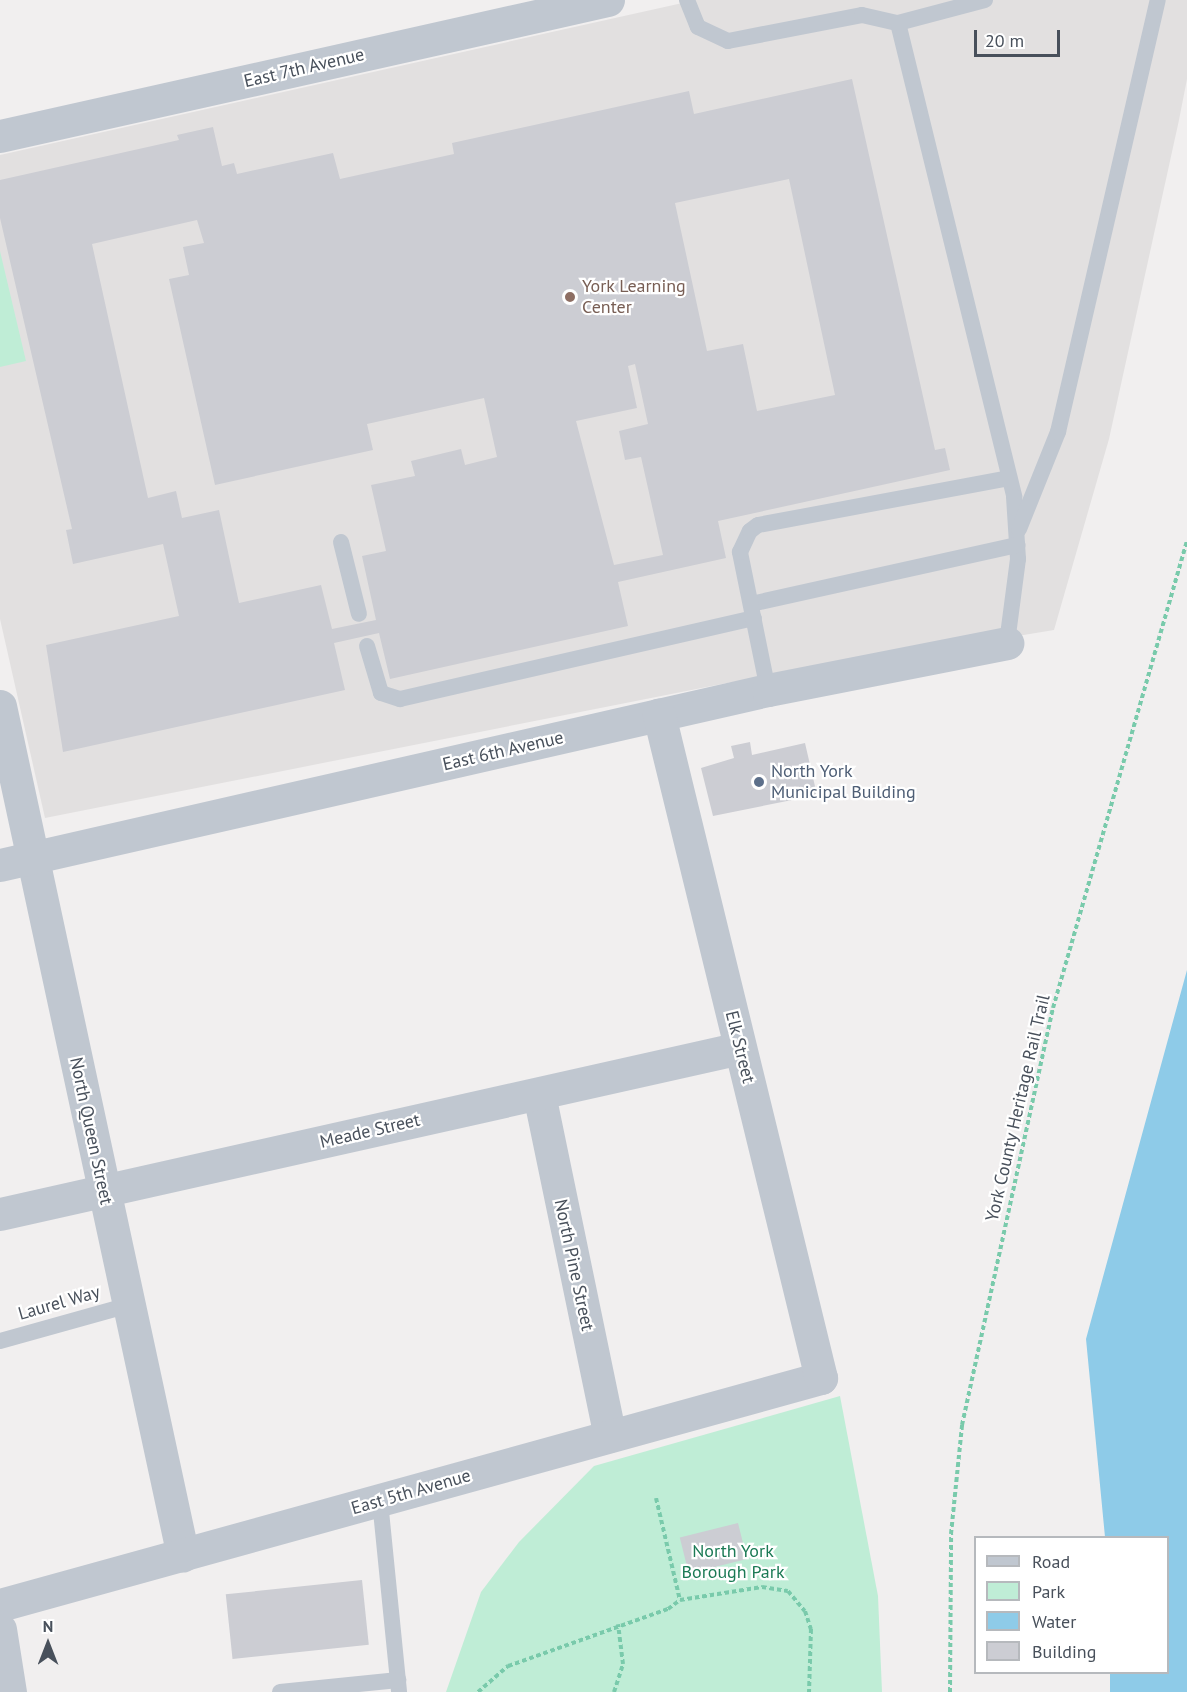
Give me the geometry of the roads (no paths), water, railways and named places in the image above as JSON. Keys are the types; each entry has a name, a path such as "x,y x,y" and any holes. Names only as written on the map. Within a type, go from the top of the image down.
{"street":[{"name":"East 7th Avenue","path":"0,136 608,0"},
{"name":"East 6th Avenue","path":"0,865 768,690 1006,643"},
{"name":"North Queen Street","path":"0,706 183,1556"},
{"name":"Elk Street","path":"658,715 821,1378"},
{"name":"Meade Street","path":"0,1214 740,1048"},
{"name":"North Pine Street","path":"539,1094 610,1436"},
{"name":"East 5th Avenue","path":"0,1605 821,1378"},
{"path":"0,1629 10,1692"}],"lane":[{"path":"687,0 698,27 728,41 862,15 898,24 985,0"},
{"path":"1006,643 1019,537 1058,432 1158,0"},
{"path":"898,24 1010,478 1019,537"},
{"path":"768,690 740,552 758,525 1010,478"},
{"path":"367,646 381,693 400,699 752,611 1019,537"},
{"path":"341,542 359,614"},
{"name":"Laurel Way","path":"0,1341 129,1305"},
{"path":"280,1692 398,1686 381,1501"}],"water":[{"path":"1187,970 1187,1692 1110,1692 1110,1674 1169,1674 1169,1536 1105,1536 1086,1339"}],"place":[{"name":"York Learning Center","path":"570,297"},
{"name":"North York Municipal Building","path":"759,782"}],"park label":[{"name":"North York Borough Park","path":"733,1562"}]}
